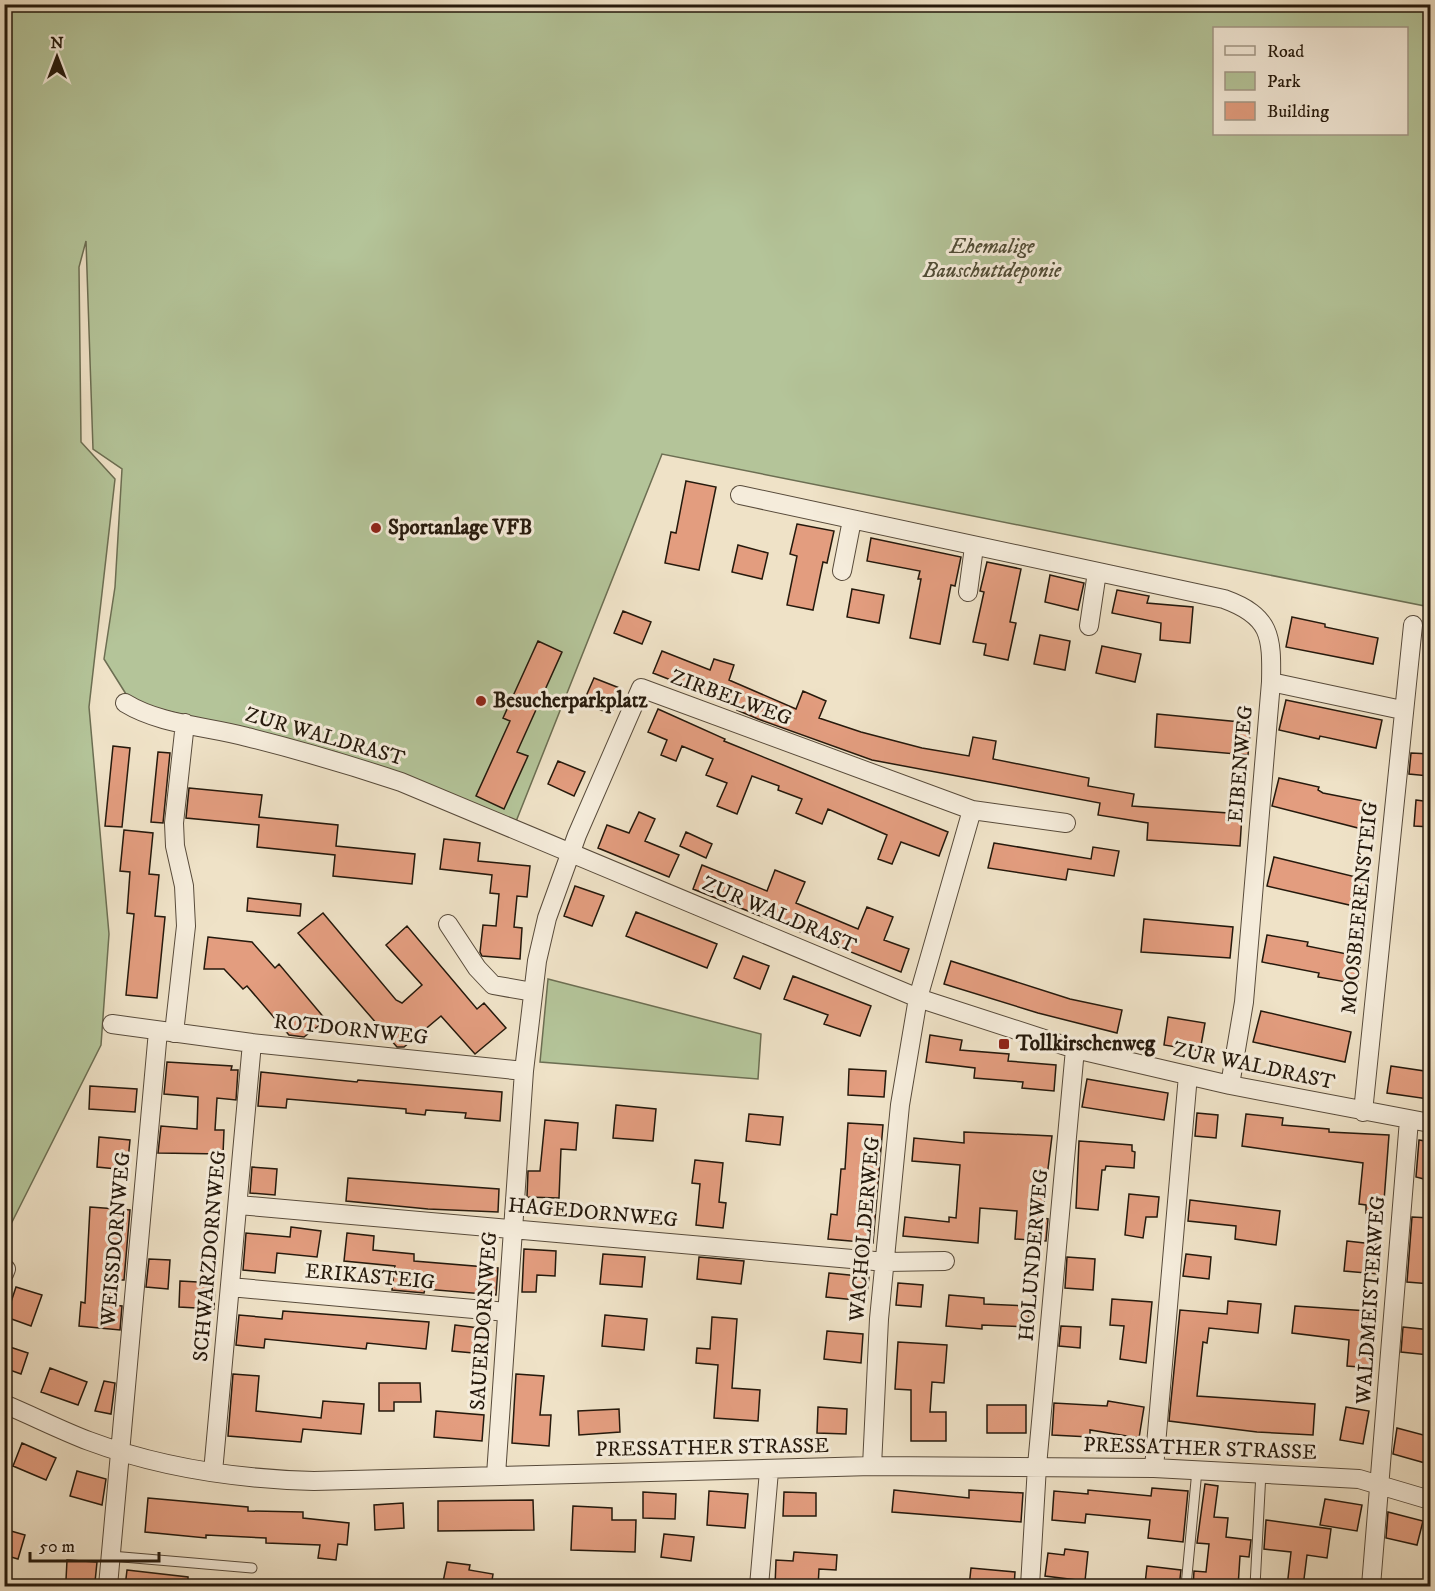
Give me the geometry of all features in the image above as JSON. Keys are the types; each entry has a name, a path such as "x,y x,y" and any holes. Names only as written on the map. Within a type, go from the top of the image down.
{"street":[{"name":"EIBENWEG","path":"740,495 1224,599 1247,607 1263,623 1272,657 1244,1002 1230,1085"},
{"path":"842,571 852,520"},
{"path":"968,592 974,547"},
{"path":"1089,626 1097,572"},
{"name":"MOOSBEERENSTEIG","path":"1363,1112 1402,710 1413,625"},
{"path":"1270,682 1402,710"},
{"name":"ZIRBELWEG","path":"572,851 641,688 972,810 1066,823"},
{"name":"ZUR WALDRAST","path":"125,703 143,714 318,755 401,782 572,851 918,998 1075,1048 1230,1085 1363,1112 1431,1123"},
{"path":"166,1032 186,927 184,886 175,846 174,823 185,723"},
{"path":"918,998 972,810"},
{"name":"SAUERDORNWEG","path":"496,1475 524,1071 533,992 548,918 572,851"},
{"path":"448,924 477,969 493,985 533,992"},
{"name":"WACHOLDERWEG","path":"872,1466 879,1319 886,1262 889,1207 900,1105 918,998"},
{"name":"ROTDORNWEG","path":"112,1024 252,1043 524,1071"},
{"name":"WEISSDORNWEG","path":"108,1587 134,1281 166,1032"},
{"name":"SCHWARZDORNWEG","path":"213,1472 252,1043"},
{"name":"HOLUNDERWEG","path":"1030,1587 1037,1466 1075,1048"},
{"path":"1154,1468 1188,1075"},
{"name":"WALDMEISTERWEG","path":"1371,1587 1409,1120"},
{"name":"HAGEDORNWEG","path":"238,1205 886,1262 945,1261"},
{"name":"ERIKASTEIG","path":"230,1287 507,1312"},
{"name":"PRESSATHER STRASSE","path":"4,1404 90,1441 121,1451 178,1466 268,1480 314,1481 496,1475 769,1471 872,1466 1154,1468 1324,1475 1380,1484 1431,1500"},
{"path":"759,1587 769,1471"}],"lane":[{"path":"1186,1587 1197,1470"},
{"path":"1255,1587 1261,1472"},
{"path":"111,1556 252,1568"}],"green space":[{"name":"Ehemalige Bauschuttdeponie","path":"5,5 1430,5 1430,607 662,454 515,824 336,752 131,702 104,659 115,587 122,469 93,449 86,241 79,267 81,442 115,479 89,707 109,934 101,1045 5,1236"},
{"path":"548,979 761,1034 758,1079 540,1062"}],"building":[{"path":"686,481 716,487 699,570 665,563 671,532 676,533"},
{"path":"797,524 834,531 827,563 823,562 813,610 787,605 797,556 790,554"},
{"path":"871,538 961,557 955,586 951,585 940,644 910,638 921,579 918,579 920,571 867,561"},
{"path":"738,545 768,553 762,579 732,572"},
{"path":"987,562 1021,569 1010,622 1016,623 1008,660 984,655 986,644 973,642 984,592 980,591"},
{"path":"1050,575 1084,583 1078,610 1045,602"},
{"path":"852,589 884,595 879,623 847,617"},
{"path":"1117,590 1149,596 1147,603 1193,607 1190,643 1160,640 1161,623 1112,613"},
{"path":"623,611 651,622 642,644 614,633"},
{"path":"1292,617 1325,624 1325,627 1378,638 1373,664 1286,647"},
{"path":"1040,635 1070,641 1065,670 1034,664"},
{"path":"538,641 562,652 517,752 528,756 504,809 476,796 510,721 503,718"},
{"path":"1102,646 1141,654 1135,682 1096,673"},
{"path":"662,651 710,670 714,659 734,665 729,680 796,709 803,691 826,701 819,718 861,732 922,748 969,756 973,737 996,741 993,759 1089,778 1088,786 1134,794 1132,806 1242,814 1240,846 1147,840 1148,823 1098,815 1100,803 872,760 758,719 737,710 738,707 694,692 694,689 653,673"},
{"path":"594,678 622,689 611,714 583,703"},
{"path":"1286,700 1382,720 1376,748 1279,730"},
{"path":"658,709 725,739 724,741 948,832 939,856 901,842 892,864 878,859 887,835 828,809 822,824 796,813 802,799 778,790 779,786 752,776 737,814 717,806 727,783 706,775 713,759 682,746 676,761 661,755 667,740 648,732"},
{"path":"1157,714 1251,723 1248,755 1155,747"},
{"path":"113,746 130,748 122,827 105,826"},
{"path":"158,752 170,753 163,823 151,822"},
{"path":"1411,753 1431,754 1429,776 1409,774"},
{"path":"558,761 585,772 574,796 548,784"},
{"path":"1279,778 1319,787 1318,790 1323,793 1369,802 1362,829 1272,806"},
{"path":"189,788 262,795 259,817 338,825 336,846 415,854 412,884 333,876 335,855 257,847 259,825 186,818"},
{"path":"1416,800 1431,802 1431,827 1414,826"},
{"path":"639,812 655,819 645,841 679,855 669,877 598,848 607,825 629,833"},
{"path":"124,830 153,833 149,874 159,875 155,916 165,917 157,998 126,995 134,914 127,913 130,872 120,871"},
{"path":"686,832 712,844 706,858 680,846"},
{"path":"444,839 480,843 478,861 530,866 527,897 517,896 514,927 522,928 520,959 482,956 480,952 483,925 496,926 499,894 490,893 492,875 440,869"},
{"path":"994,843 1091,859 1093,847 1119,851 1114,876 1068,869 1066,880 988,868"},
{"path":"1274,857 1364,879 1358,907 1267,886"},
{"path":"702,865 767,891 775,870 805,882 796,903 858,929 867,907 893,917 884,940 909,949 901,972 693,889"},
{"path":"575,886 604,896 592,926 564,916"},
{"path":"248,898 301,904 300,916 247,911"},
{"path":"636,912 717,944 707,968 626,936"},
{"path":"323,913 396,1000 402,1003 422,985 386,945 407,926 477,1009 484,1003 506,1028 475,1054 441,1016 404,1047 397,1047 298,933"},
{"path":"1144,919 1233,927 1230,958 1141,952"},
{"path":"1267,935 1308,942 1307,946 1362,957 1357,984 1318,977 1319,973 1262,962"},
{"path":"208,937 252,942 275,968 279,964 326,1020 304,1037 289,1035 247,986 243,989 224,969 204,969"},
{"path":"743,956 769,966 760,989 734,978"},
{"path":"951,961 1070,999 1122,1010 1117,1033 1038,1013 944,984"},
{"path":"793,976 871,1006 860,1036 824,1024 828,1015 784,999"},
{"path":"1261,1011 1351,1032 1345,1062 1253,1042"},
{"path":"1168,1017 1205,1023 1200,1051 1164,1045"},
{"path":"930,1035 962,1040 960,1050 1009,1054 1008,1061 1056,1065 1054,1091 1022,1088 1023,1082 974,1078 975,1068 926,1062"},
{"path":"167,1062 232,1066 231,1070 238,1070 236,1100 217,1098 215,1130 224,1130 223,1154 158,1153 161,1126 197,1129 198,1097 164,1094"},
{"path":"1391,1066 1431,1072 1428,1099 1387,1093"},
{"path":"849,1069 886,1071 884,1097 848,1095"},
{"path":"261,1072 357,1082 358,1080 502,1092 500,1121 465,1118 466,1113 426,1110 425,1115 406,1113 406,1109 287,1099 286,1108 258,1106"},
{"path":"1087,1079 1168,1093 1164,1120 1082,1107"},
{"path":"90,1086 137,1089 135,1112 89,1109"},
{"path":"616,1105 656,1109 653,1141 613,1138"},
{"path":"1197,1113 1218,1115 1216,1138 1195,1136"},
{"path":"749,1114 783,1117 780,1145 746,1141"},
{"path":"1246,1114 1283,1118 1282,1125 1329,1129 1329,1132 1389,1135 1383,1214 1366,1213 1366,1205 1359,1204 1363,1163 1242,1146"},
{"path":"545,1120 578,1123 576,1150 561,1149 559,1198 527,1197 528,1171 540,1171"},
{"path":"848,1123 883,1125 873,1243 828,1239 831,1214 837,1215 841,1169 845,1169"},
{"path":"964,1132 1052,1136 1042,1218 1048,1219 1046,1241 1015,1239 1017,1211 980,1208 978,1243 903,1236 905,1217 949,1222 949,1217 956,1218 960,1165 912,1161 914,1138 964,1143"},
{"path":"99,1137 130,1140 127,1170 97,1167"},
{"path":"1419,1140 1431,1142 1431,1167 1427,1166 1424,1179 1416,1177"},
{"path":"1079,1141 1132,1145 1132,1151 1135,1152 1134,1168 1106,1166 1105,1170 1102,1170 1098,1210 1076,1208"},
{"path":"695,1160 723,1163 719,1202 726,1203 723,1228 696,1225 700,1184 692,1183"},
{"path":"252,1167 277,1169 275,1195 250,1193"},
{"path":"348,1178 499,1189 498,1212 428,1209 346,1201"},
{"path":"1129,1194 1159,1197 1157,1217 1146,1217 1143,1238 1125,1235"},
{"path":"1190,1200 1280,1211 1276,1245 1235,1239 1236,1226 1188,1221"},
{"path":"90,1207 130,1210 124,1280 112,1280 111,1305 122,1306 120,1330 79,1326 81,1302 85,1303"},
{"path":"1412,1217 1431,1218 1431,1284 1407,1282"},
{"path":"291,1227 321,1231 317,1257 277,1253 275,1273 243,1270 246,1233 290,1237"},
{"path":"347,1233 374,1236 373,1250 414,1254 414,1261 498,1268 496,1295 425,1289 424,1293 392,1290 395,1266 344,1261"},
{"path":"1347,1241 1382,1245 1378,1274 1344,1271"},
{"path":"524,1249 556,1251 555,1276 537,1275 536,1292 522,1292"},
{"path":"603,1254 645,1257 642,1287 600,1284"},
{"path":"1186,1254 1211,1257 1209,1279 1183,1276"},
{"path":"699,1257 744,1261 741,1284 697,1279"},
{"path":"1067,1257 1095,1259 1093,1290 1065,1288"},
{"path":"149,1259 170,1260 168,1289 146,1287"},
{"path":"829,1273 869,1277 866,1301 826,1297"},
{"path":"180,1281 215,1283 214,1309 179,1307"},
{"path":"898,1283 923,1285 921,1307 896,1305"},
{"path":"16,1287 42,1295 31,1326 6,1317"},
{"path":"949,1295 984,1298 984,1304 1029,1306 1028,1327 982,1325 982,1329 946,1326"},
{"path":"1112,1299 1152,1302 1146,1363 1120,1359 1124,1326 1110,1325"},
{"path":"1228,1301 1261,1304 1258,1333 1209,1328 1207,1343 1203,1342 1197,1396 1315,1404 1313,1435 1257,1432 1169,1421 1180,1310 1227,1314"},
{"path":"1295,1306 1368,1311 1364,1347 1374,1348 1372,1368 1347,1366 1349,1340 1292,1333"},
{"path":"283,1311 429,1322 426,1349 367,1343 366,1349 265,1339 264,1348 236,1345 239,1315 282,1319"},
{"path":"605,1315 647,1319 644,1350 602,1346"},
{"path":"712,1317 737,1319 732,1388 760,1390 758,1421 714,1418 718,1365 696,1363 697,1348 710,1349"},
{"path":"455,1325 487,1329 484,1354 452,1351"},
{"path":"1061,1326 1081,1327 1080,1348 1059,1346"},
{"path":"1403,1327 1431,1330 1429,1355 1401,1352"},
{"path":"827,1331 863,1334 861,1363 824,1359"},
{"path":"898,1342 947,1345 944,1383 932,1382 930,1412 946,1412 946,1441 911,1441 911,1390 895,1389"},
{"path":"4,1345 28,1353 21,1374 4,1368"},
{"path":"50,1368 87,1382 78,1405 41,1392"},
{"path":"233,1374 259,1376 256,1411 321,1418 323,1401 364,1404 361,1434 303,1429 301,1442 228,1436"},
{"path":"516,1374 544,1376 540,1415 551,1415 549,1446 512,1443"},
{"path":"104,1381 115,1383 111,1414 95,1411"},
{"path":"379,1383 420,1383 421,1402 394,1402 394,1411 379,1411"},
{"path":"1108,1401 1144,1407 1139,1438 1090,1430 1090,1437 1052,1435 1054,1403 1107,1406"},
{"path":"987,1405 1026,1405 1026,1433 987,1433"},
{"path":"818,1407 847,1409 846,1434 817,1433"},
{"path":"1346,1407 1369,1411 1363,1444 1340,1440"},
{"path":"619,1409 620,1432 579,1435 578,1411"},
{"path":"436,1411 484,1415 482,1441 434,1437"},
{"path":"1397,1428 1431,1437 1425,1463 1393,1454"},
{"path":"22,1443 56,1458 46,1480 13,1466"},
{"path":"77,1471 106,1479 102,1505 70,1496"},
{"path":"1205,1484 1218,1486 1214,1517 1228,1518 1226,1537 1251,1540 1249,1557 1240,1556 1238,1587 1193,1587 1194,1571 1206,1572 1209,1544 1197,1543"},
{"path":"1152,1488 1188,1491 1183,1542 1148,1538 1150,1520 1086,1514 1085,1523 1052,1520 1054,1491 1088,1494 1088,1490 1151,1496"},
{"path":"894,1490 969,1498 969,1490 1023,1493 1021,1522 892,1512"},
{"path":"709,1491 748,1494 745,1528 707,1525"},
{"path":"643,1492 676,1494 675,1519 643,1518"},
{"path":"784,1492 816,1493 816,1516 783,1516"},
{"path":"148,1498 248,1507 248,1511 303,1512 303,1518 349,1523 347,1545 338,1544 336,1560 318,1558 320,1545 266,1543 266,1538 206,1535 206,1538 145,1532"},
{"path":"1325,1499 1362,1505 1357,1531 1320,1525"},
{"path":"533,1500 534,1530 438,1531 438,1501"},
{"path":"403,1503 404,1528 375,1530 374,1505"},
{"path":"573,1506 612,1508 612,1520 636,1520 635,1552 571,1550"},
{"path":"1388,1512 1423,1521 1417,1545 1386,1538"},
{"path":"1266,1520 1331,1529 1327,1558 1307,1555 1303,1587 1287,1587 1291,1552 1264,1549"},
{"path":"4,1529 25,1535 18,1559 4,1555"},
{"path":"664,1534 694,1537 691,1561 661,1557"},
{"path":"1065,1549 1088,1552 1085,1581 1045,1576 1048,1553 1064,1555"},
{"path":"794,1552 837,1555 836,1570 819,1569 818,1587 775,1587 776,1560 793,1561"},
{"path":"67,1560 97,1562 95,1582 66,1580"},
{"path":"447,1562 470,1565 469,1570 493,1574 491,1587 442,1587"},
{"path":"1147,1566 1181,1570 1179,1587 1145,1584"},
{"path":"971,1568 1015,1572 1014,1587 969,1587"},
{"path":"127,1570 188,1577 188,1587 125,1587"}],"waterway":[{"path":"1417,4 1430,9"}],"place":[{"name":"Sportanlage VFB","path":"376,528"},
{"name":"Besucherparkplatz","path":"481,701"},
{"name":"Tollkirschenweg","path":"1004,1044"}]}
